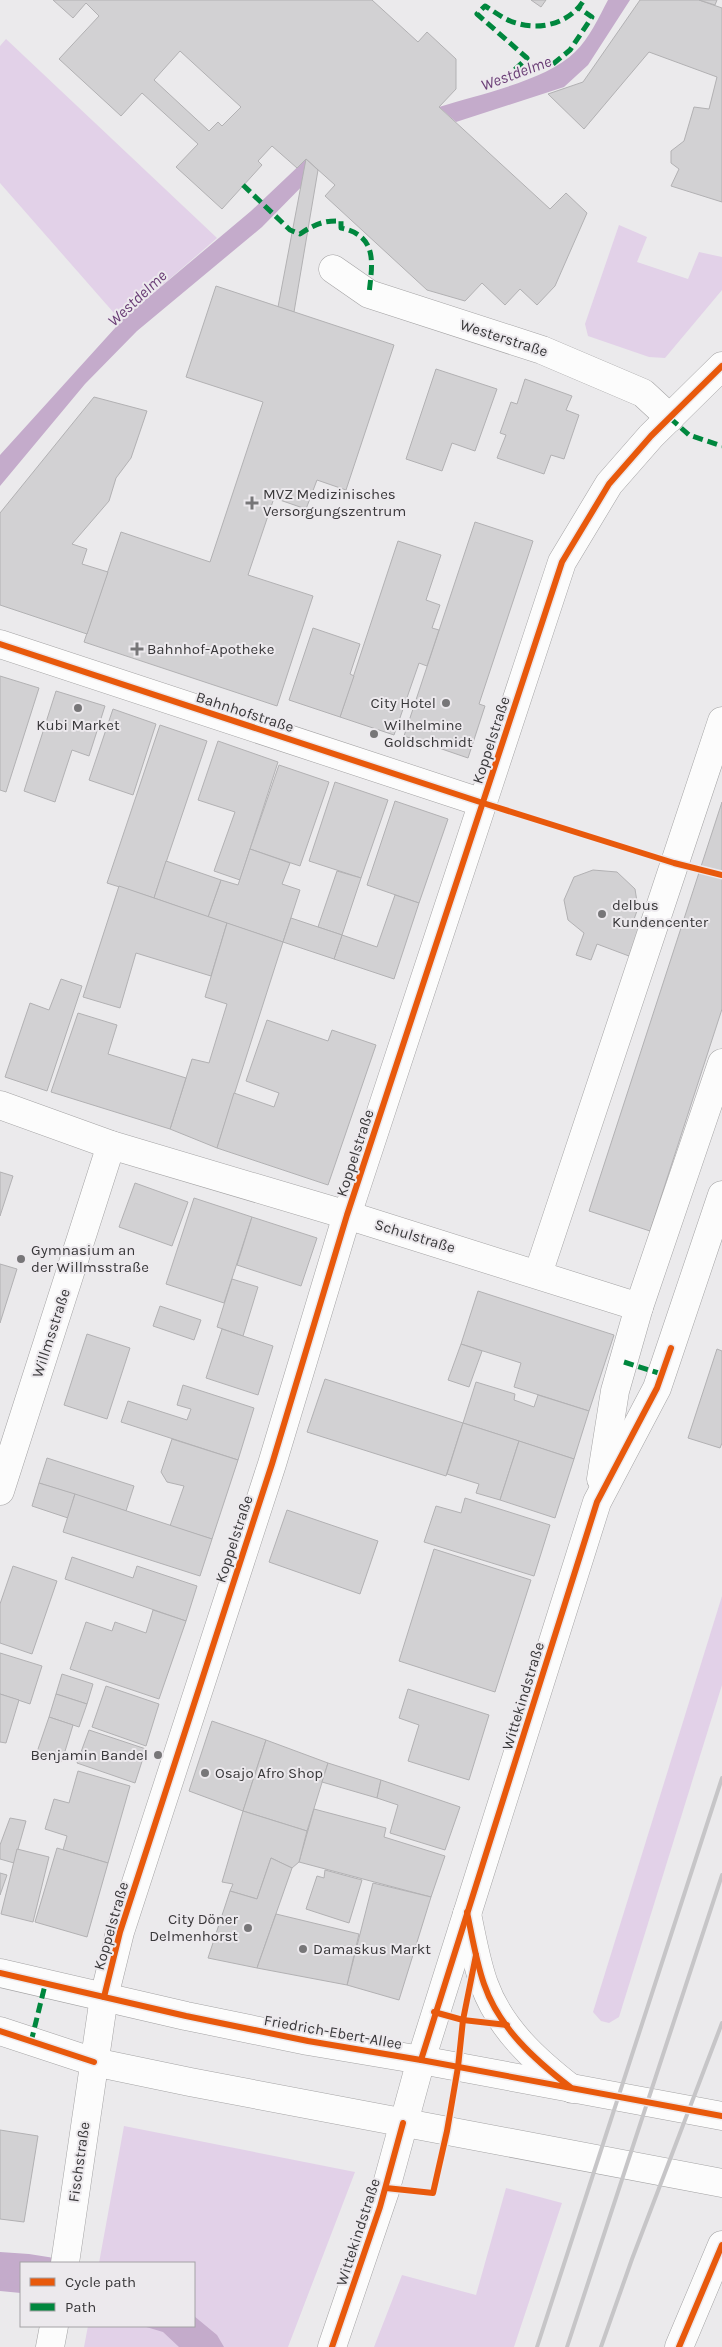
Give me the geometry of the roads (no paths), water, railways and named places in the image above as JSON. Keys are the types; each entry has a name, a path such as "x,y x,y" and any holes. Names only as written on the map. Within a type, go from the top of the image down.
{"street":[{"name":"Westerstraße","path":"333,269 369,294 542,350 643,393 670,418"},
{"name":"Koppelstraße","path":"94,2062 104,1997 120,1932 272,1464 347,1215 562,562 609,484 670,418 722,366"},
{"name":"Bahnhofstraße","path":"0,644 483,804"},
{"path":"538,1274 722,721"},
{"path":"597,1502 616,1392 639,1307 722,1063"},
{"name":"Schulstraße","path":"0,1105 111,1145 347,1215 639,1307"},
{"name":"Willmsstraße","path":"0,1491 111,1145"},
{"name":"Wittekindstraße","path":"332,2347 380,2207 420,2060 597,1502 657,1388 722,1195"},
{"path":"466,1912 484,1985 495,2008 522,2046 572,2089"},
{"name":"Friedrich-Ebert-Allee","path":"0,1973 308,2041 722,2116"},
{"path":"0,2030 94,2062 722,2183"},
{"name":"Fischstraße","path":"66,2260 94,2062"},
{"path":"679,2347 722,2245"},
{"path":"50,2347 54,2327"}],"railway":[{"path":"537,2347 722,1778"},
{"path":"567,2347 722,1875"},
{"path":"601,2347 632,2259 722,2023"}],"place":[{"name":"MVZ Medizinisches Versorgungszentrum","path":"252,503"},
{"name":"Bahnhof-Apotheke","path":"137,649"},
{"name":"City Hotel","path":"446,703"},
{"name":"Kubi Market","path":"78,708"},
{"name":"Wilhelmine Goldschmidt","path":"374,734"},
{"name":"delbus Kundencenter","path":"602,914"},
{"name":"Gymnasium an der Willmsstraße","path":"21,1259"},
{"name":"Benjamin Bandel","path":"158,1755"},
{"name":"Osajo Afro Shop","path":"205,1773"},
{"name":"City Döner Delmenhorst","path":"248,1928"},
{"name":"Damaskus Markt","path":"303,1949"}],"water label":[{"name":"Westdelme","path":"516,73"},
{"name":"Westdelme","path":"137,298"}]}
